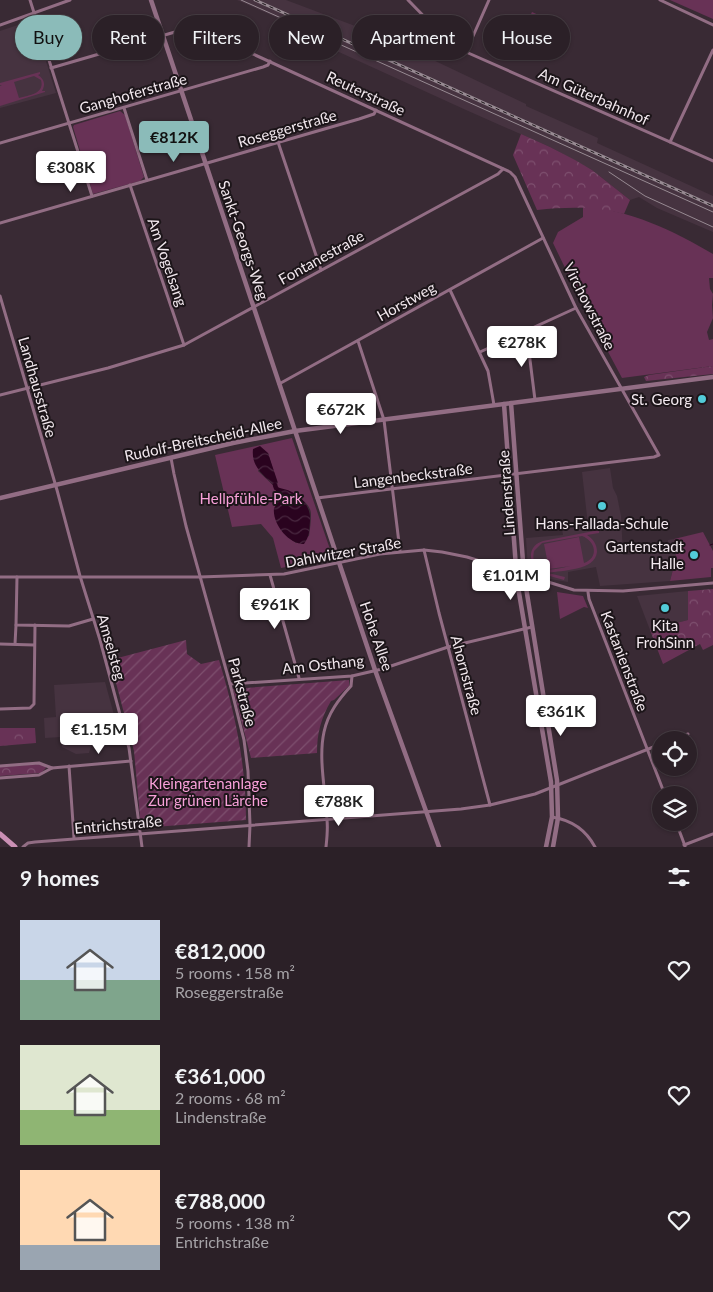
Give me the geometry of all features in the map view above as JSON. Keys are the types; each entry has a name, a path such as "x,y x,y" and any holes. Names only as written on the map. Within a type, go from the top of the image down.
{"main road":[{"path":"0,834 15,847"}],"street":[{"path":"30,0 92,196"},
{"path":"0,26 70,0"},
{"name":"Sankt-Georgs-Weg","path":"151,0 156,15"},
{"name":"Am Güterbahnhof","path":"408,0 423,15"},
{"path":"473,36 489,0"},
{"path":"660,0 713,25"},
{"name":"Reuterstraße","path":"164,35 182,31 205,32 503,168"},
{"name":"Sankt-Georgs-Weg","path":"164,41 295,432"},
{"path":"670,142 713,50"},
{"name":"Am Güterbahnhof","path":"473,55 713,161"},
{"name":"Reuterstraße","path":"51,68 92,56"},
{"name":"Ganghoferstraße","path":"0,143 263,67 268,65 270,61"},
{"path":"124,108 147,180"},
{"name":"Roseggerstraße","path":"0,223 372,115 376,110"},
{"path":"278,142 321,270"},
{"name":"Virchowstraße","path":"503,168 515,177 576,308 659,455"},
{"name":"Fontanestraße","path":"0,395 108,368 184,345 498,174 503,168"},
{"name":"Am Vogelsang","path":"130,185 184,345"},
{"name":"Horstweg","path":"279,384 544,238"},
{"path":"450,290 480,352 489,376 494,405"},
{"name":"Landhausstraße","path":"0,296 55,485"},
{"path":"480,352 576,308"},
{"path":"525,331 535,400"},
{"path":"358,341 384,420 400,551"},
{"name":"Rudolf-Breitscheid-Allee","path":"0,498 295,432 713,377"},
{"name":"Lindenstraße","path":"511,403 524,575 558,786 558,818 553,847"},
{"name":"Lindenstraße","path":"504,404 517,572 552,788 552,817 546,847"},
{"name":"Hohe Allee","path":"295,432 375,670 439,847"},
{"name":"Langenbeckstraße","path":"317,498 659,455"},
{"name":"Parkstraße","path":"172,458 184,517 230,684 246,755 250,825 249,847"},
{"name":"Amselsteg","path":"55,485 131,761 142,847"},
{"name":"Dahlwitzer Straße","path":"0,577 270,575 284,574 400,551 424,550 467,556 566,588 588,592 623,591 713,583"},
{"name":"Ahornstraße","path":"424,550 490,805"},
{"path":"270,575 299,678"},
{"path":"15,644 17,577"},
{"name":"Kastanienstraße","path":"588,592 589,599 662,786"},
{"path":"16,625 69,626 93,619"},
{"path":"0,708 33,707 35,625"},
{"name":"Am Osthang","path":"230,684 352,676 448,647 532,627"},
{"path":"0,644 34,645"},
{"path":"326,847 327,819 322,749 323,734 330,714 351,686 352,676"},
{"name":"Entrichstraße","path":"23,847 28,843 74,838 461,809 490,805 558,786 652,747"},
{"path":"0,778 39,775 52,768 131,761"},
{"path":"0,766 39,763 52,768"},
{"path":"69,766 74,838"},
{"path":"552,817 579,827 589,837 595,847"},
{"path":"679,831 685,846 713,834"}],"shaded area":[{"path":"237,0 286,0 326,15 271,15"},
{"path":"342,21 352,25 352,58 342,53"},
{"path":"15,26 15,60 46,60 56,93 0,108 0,31"},
{"path":"356,60 433,60 526,104 526,106 598,138 597,143 713,196 713,232 657,208 639,197 630,200 592,170 550,147"},
{"path":"610,468 613,488 617,496 621,516 623,555 637,554 643,550 659,547 659,544 668,543 668,540 674,539 676,558 670,581 600,586 596,567 568,572 568,582 550,579 528,570 526,538 563,535 562,529 588,525 582,472"},
{"name":"Kita FrohSinn","path":"688,591 688,620 650,630 637,596"},
{"path":"105,682 122,744 91,746 89,753 76,754 62,747 61,737 45,738 44,718 56,717 54,685"}],"green space":[{"path":"670,0 713,0 713,19"},
{"path":"40,72 38,75 44,82 42,91 45,92 0,106 0,86 2,85 0,83","holes":["34,76 41,80 42,85 38,91 19,98 14,82"]},
{"path":"120,111 125,115 144,177 140,181 93,194 73,127 74,125"},
{"path":"521,134 550,147 592,170 630,200 624,214 580,208 537,210 513,155"},
{"path":"583,207 617,212 651,223 683,237 713,254 713,278 709,278 710,289 713,294 713,318 707,332 709,340 713,339 713,366 622,378 553,243 558,232 583,217"},
{"path":"713,366 713,374 646,381 644,377 649,375"},
{"name":"Hellpfühle-Park","path":"292,438 333,558 281,568 273,538 261,524 232,527 215,455","holes":["268,453 277,484 274,486 258,471","277,487 298,497 310,509 309,536 296,543 291,539 275,505 281,499"]},
{"path":"599,530 599,533 587,535 594,542 597,549 595,558 590,563 577,568 548,573 565,577 564,580 535,572 535,570 538,570 532,562 531,553 538,543","holes":["582,536 593,545 594,554 589,561 584,563 579,537 544,544 549,569 540,568 536,565 534,551 542,543"]},
{"name":"Gartenstadt Halle","path":"703,532 713,551 711,577 670,581 676,558 674,539"},
{"path":"713,589 713,645 703,650 700,644 663,664 650,630 688,620 688,591"},
{"path":"557,592 583,596 588,608 584,607 560,619"},
{"name":"Kleingartenanlage Zur grünen Lärche","path":"186,640 187,654 201,664 219,660 230,699 242,759 246,820 141,828 134,751 110,660"},
{"path":"349,680 349,686 331,701 325,713 320,726 317,753 251,758 233,689"},
{"path":"0,728 35,728 36,743 0,746"},
{"path":"40,764 46,768 41,773 0,776 0,767"}],"water":[{"path":"260,446 268,453 278,483 274,486 259,470 254,461 253,449"},
{"path":"277,487 296,494 308,508 310,517 309,530 304,544 287,537 278,526 274,508 281,499 275,489"}],"tram line":[{"path":"241,0 713,212"},
{"path":"609,172 645,196 713,227"}],"railway":[{"path":"255,0 713,206"}],"place":[{"name":"St. Georg","path":"702,399"},
{"name":"Hans-Fallada-Schule","path":"602,506"},
{"name":"Gartenstadt Halle","path":"694,555"},
{"name":"Kita FrohSinn","path":"665,608"}]}
